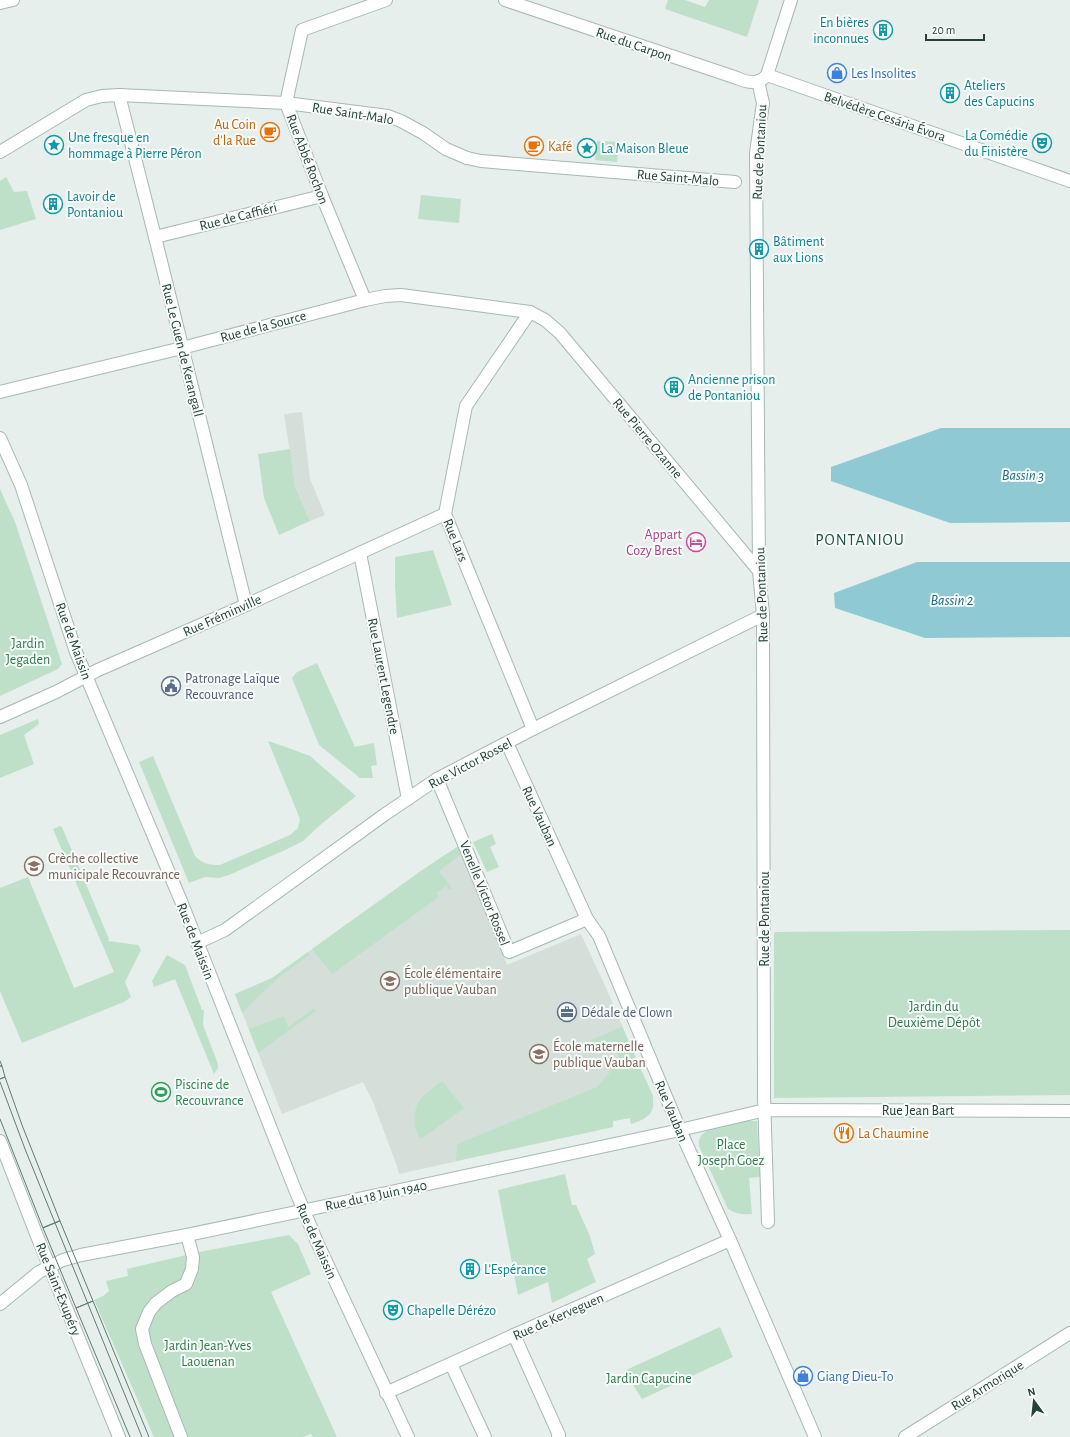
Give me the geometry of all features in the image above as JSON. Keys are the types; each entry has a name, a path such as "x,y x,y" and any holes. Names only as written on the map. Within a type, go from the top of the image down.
{"street":[{"path":"0,3 13,0"},
{"name":"Rue Abbé Rochon","path":"365,300 322,196 286,103 302,30 386,0"},
{"name":"Rue du Carpon","path":"505,0 748,83 763,78"},
{"path":"763,78 791,0"},
{"name":"Belvédère Cesária Évora","path":"763,78 789,88 1070,180"},
{"name":"Rue de Pontaniou","path":"763,78 763,103 756,153 759,571 763,615 765,1110"},
{"name":"Rue Saint-Malo","path":"0,152 86,100 102,96 119,95 286,103 388,116 401,120 446,149 467,158 489,162 735,182"},
{"name":"Rue Le Guen de Kerangall","path":"119,95 246,605"},
{"name":"Rue de Caffiéri","path":"155,237 322,196"},
{"name":"Rue de la Source","path":"0,392 182,348 384,296 401,295 530,312"},
{"name":"Rue Lars","path":"530,312 466,406 444,514 533,729"},
{"name":"Rue Pierre Ozanne","path":"530,312 545,320 560,333 759,571"},
{"name":"Rue de Maissin","path":"0,438 21,485 76,652 178,894 304,1210 386,1393 408,1437"},
{"name":"Rue Fréminville","path":"0,717 56,692 86,676 246,605 444,514"},
{"name":"Rue Laurent Legendre","path":"360,553 408,798"},
{"name":"Rue Victor Rossel","path":"197,943 225,930 408,798 437,779 533,729 763,615"},
{"name":"Rue Vauban","path":"507,743 588,919 599,936 680,1130 730,1240 815,1437"},
{"name":"Venelle Victor Rossel","path":"437,779 509,952 588,919"},
{"path":"680,1130 765,1110 768,1222"},
{"name":"Rue Jean Bart","path":"765,1110 1070,1111"},
{"name":"Rue du 18 Juin 1940","path":"0,1304 39,1272 50,1266 81,1255 187,1235 680,1130"},
{"name":"Rue Saint-Exupéry","path":"0,1141 119,1437"},
{"path":"182,1437 145,1344 142,1329 149,1312 156,1303 172,1291 186,1284 192,1269 193,1257 187,1235"},
{"name":"Rue de Kerveguen","path":"386,1393 730,1240"},
{"name":"Rue Armorique","path":"905,1437 1070,1333"},
{"path":"514,1335 559,1434 558,1437"},
{"path":"451,1364 485,1437"}],"shaded area":[{"path":"302,412 310,479 325,515 310,521 295,485 284,414"},
{"path":"459,846 507,965 581,934 607,990 639,1065 654,1105 651,1113 644,1119 631,1124 630,1118 613,1121 613,1127 399,1174 373,1102 363,1082 282,1114 235,994 272,978 419,872"}],"green space":[{"path":"668,0 685,0 705,7 709,0 759,0 747,37 665,9"},
{"path":"597,141 619,142 617,162 595,160"},
{"path":"6,177 14,192 27,191 36,219 0,230 0,181"},
{"path":"421,195 461,199 459,223 418,219"},
{"path":"290,449 295,486 310,521 279,535 264,498 258,454"},
{"name":"Jardin Jegaden","path":"0,489 15,522 62,664 58,669 0,696"},
{"path":"433,550 452,605 397,618 395,557"},
{"path":"317,663 355,747 374,743 377,765 371,766 373,778 360,778 319,745 292,678 297,672"},
{"path":"38,719 39,724 24,735 34,764 0,778 0,735"},
{"path":"268,741 310,756 356,796 303,841 229,875 219,878 205,877 189,883 139,762 153,756 195,856 206,864 220,865 290,835 298,828 300,819"},
{"path":"60,826 62,827 109,939 108,941 138,945 141,950 125,982 131,997 124,1002 22,1043 0,991 0,888 28,877 74,988 114,972 53,829"},
{"path":"492,834 496,844 490,847 499,867 487,872 473,842"},
{"path":"459,846 462,854 439,871 452,888 450,890 446,886 436,893 439,897 332,974 312,949"},
{"name":"Jardin du Deuxième Dépôt","path":"1070,930 1070,1095 774,1098 774,932"},
{"path":"308,952 310,955 279,977 242,1013 235,994 272,978"},
{"path":"167,955 185,965 202,1010 204,1010 203,1025 218,1064 218,1068 214,1074 175,979 154,987 152,981"},
{"path":"314,1008 316,1011 258,1053 249,1029 284,1016 288,1027"},
{"path":"622,1027 653,1096 651,1112 646,1118 631,1124 630,1118 613,1121 613,1127 456,1161 457,1144 597,1087 620,1060 612,1041 592,1046 591,1040"},
{"path":"442,1081 464,1108 421,1139 416,1130 414,1118 417,1106 422,1097"},
{"name":"Place Joseph Goez","path":"740,1121 757,1121 760,1177 749,1178 752,1214 740,1214 728,1209 699,1146 701,1136 706,1132 717,1126"},
{"path":"565,1174 572,1205 576,1205 590,1236 595,1254 587,1259 596,1282 552,1303 548,1282 518,1295 498,1190"},
{"name":"Jardin Jean-Yves Laouenan","path":"289,1235 298,1244 311,1274 271,1292 337,1437 313,1437 311,1434 303,1437 154,1437 94,1300 103,1296 109,1291 106,1281 128,1276 127,1269 199,1252"},
{"name":"Jardin Capucine","path":"720,1327 733,1357 642,1399 624,1371"}],"water":[{"name":"Bassin 3","path":"941,428 1070,428 1070,522 950,523 831,481 831,467"},
{"name":"Bassin 2","path":"917,562 1070,562 1070,637 925,638 835,608 834,593"}],"tram line":[{"path":"0,1061 2,1066 0,1066 2,1066 5,1077 0,1079"},
{"path":"0,1079 5,1077 22,1125 60,1221 43,1228 0,1119"},
{"path":"0,1082 25,1149 142,1437"},
{"path":"60,1221 93,1301 76,1308 43,1228 60,1221"},
{"path":"130,1437 76,1308 93,1301 149,1437"}],"place":[{"name":"En bières inconnues","path":"883,30"},
{"name":"Les Insolites","path":"837,73"},
{"name":"Ateliers des Capucins","path":"950,93"},
{"name":"Au Coin d'la Rue","path":"270,132"},
{"name":"La Comédie du Finistère","path":"1042,143"},
{"name":"Une fresque en hommage à Pierre Péron","path":"54,145"},
{"name":"Kafé","path":"534,146"},
{"name":"La Maison Bleue","path":"587,148"},
{"name":"Lavoir de Pontaniou","path":"53,204"},
{"name":"Bâtiment aux Lions","path":"759,249"},
{"name":"Ancienne prison de Pontaniou","path":"674,387"},
{"name":"Appart Cozy Brest","path":"696,542"},
{"name":"Patronage Laïque Recouvrance","path":"171,686"},
{"name":"Crèche collective municipale Recouvrance","path":"34,866"},
{"name":"École élémentaire publique Vauban","path":"390,981"},
{"name":"Dédale de Clown","path":"567,1012"},
{"name":"École maternelle publique Vauban","path":"539,1054"},
{"name":"Piscine de Recouvrance","path":"161,1092"},
{"name":"La Chaumine","path":"844,1133"},
{"name":"L’Espérance","path":"470,1269"},
{"name":"Chapelle Dérézo","path":"393,1310"},
{"name":"Giang Dieu-To","path":"803,1376"}],"district":[{"name":"PONTANIOU","path":"860,539"}]}
